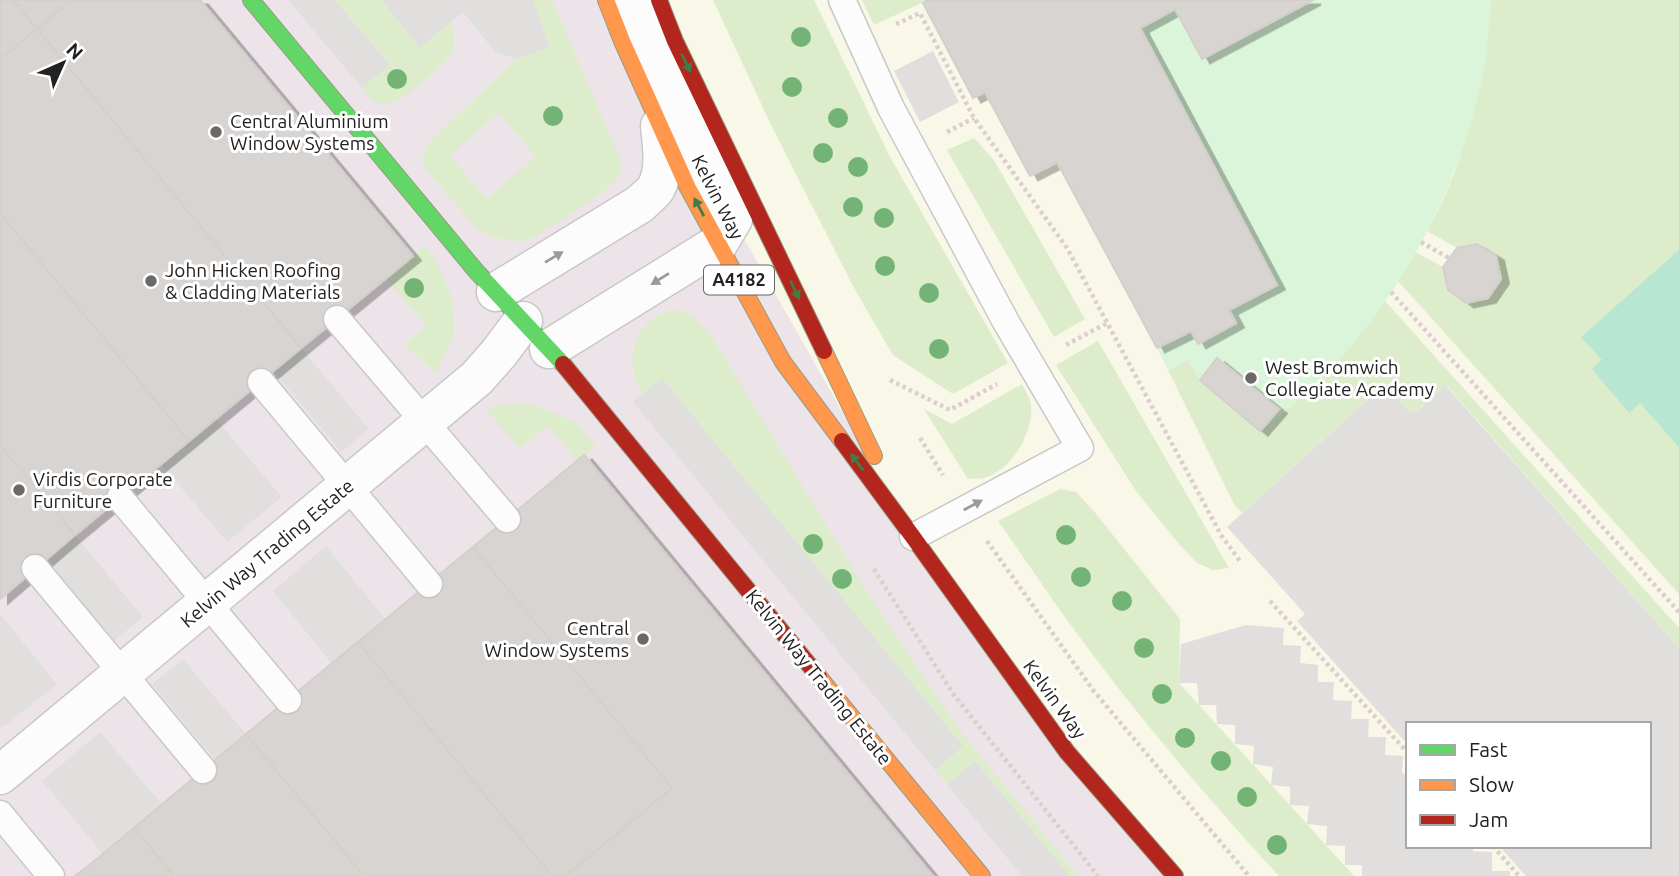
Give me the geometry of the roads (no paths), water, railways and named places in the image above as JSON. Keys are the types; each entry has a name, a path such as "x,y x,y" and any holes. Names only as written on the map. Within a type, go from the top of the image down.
{"main road":[{"name":"Kelvin Way Trading Estate","path":"251,0 475,271 549,349 982,876"},
{"name":"Kelvin Way","path":"606,0 688,188 783,362 1067,752 1175,876"},
{"name":"Kelvin Way","path":"659,0 675,41 913,537"}],"street":[{"path":"549,349 718,244 733,219 692,138 633,0"},
{"path":"496,292 640,204 655,188 661,175 660,126"},
{"name":"Kelvin Way Trading Estate","path":"0,775 477,378 523,321"}],"lane":[{"path":"842,0 891,108 1006,322 1080,448 913,537"},
{"path":"337,319 506,519"},
{"path":"261,382 429,584"},
{"path":"120,498 288,700"},
{"path":"35,568 203,770"},
{"path":"0,814 51,876"}],"place":[{"name":"Central Aluminium Window Systems","path":"216,132"},
{"name":"John Hicken Roofing & Cladding Materials","path":"151,281"},
{"name":"West Bromwich Collegiate Academy","path":"1251,378"},
{"name":"Virdis Corporate Furniture","path":"19,490"},
{"name":"Central Window Systems","path":"643,639"}]}
